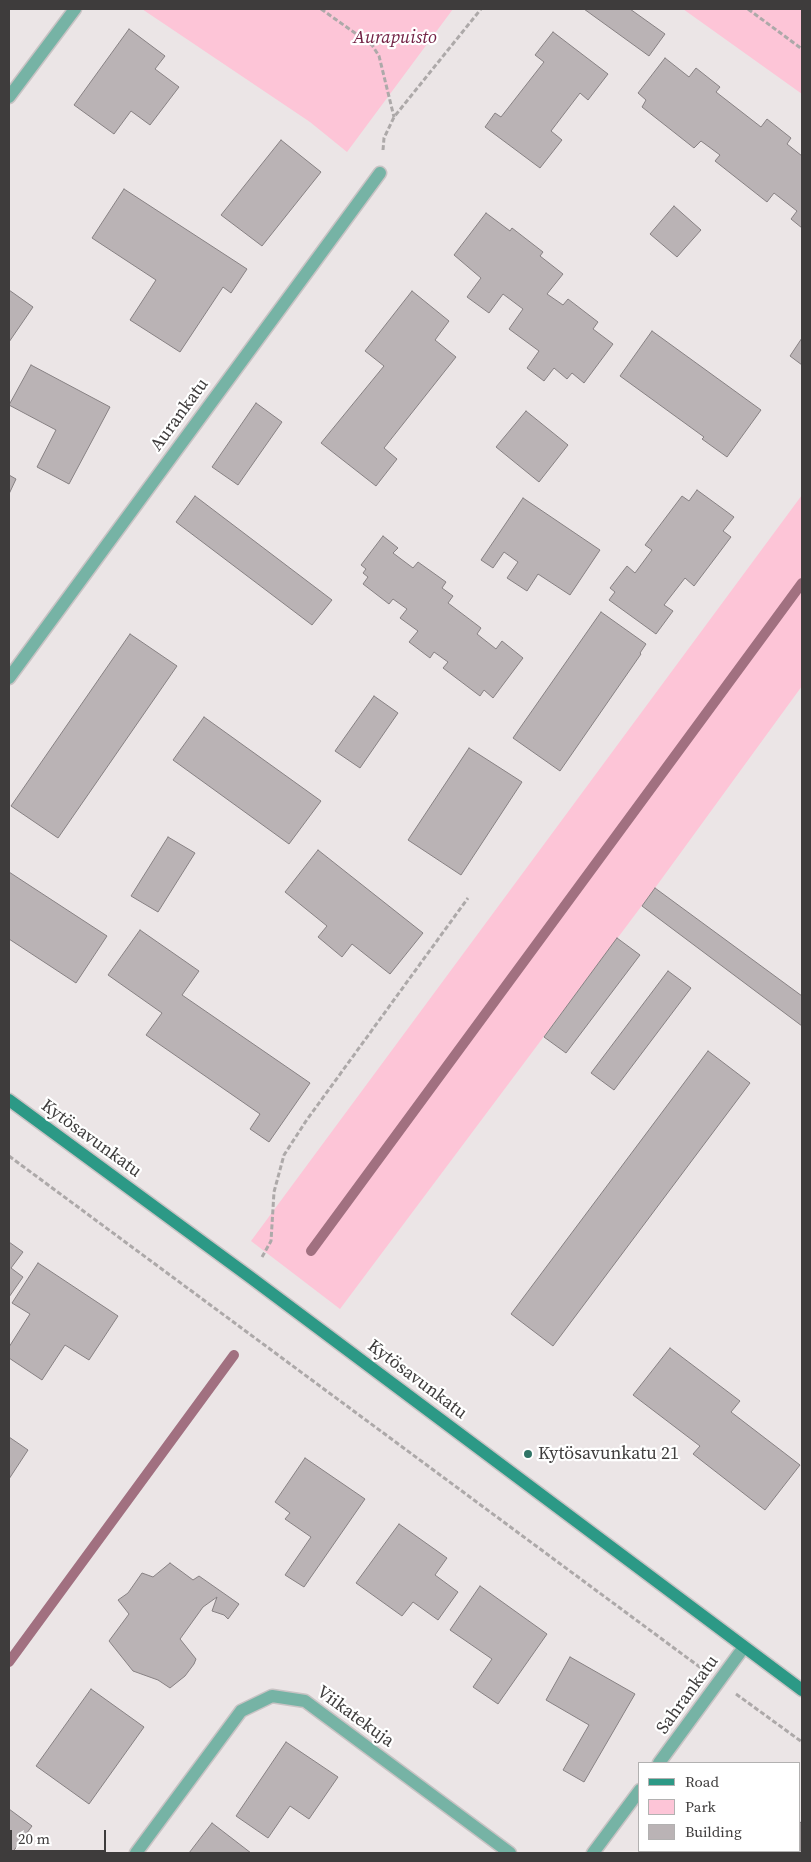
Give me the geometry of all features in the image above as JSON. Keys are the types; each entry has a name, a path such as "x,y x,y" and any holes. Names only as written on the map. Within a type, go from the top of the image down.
{"street":[{"path":"9,97 75,9"},
{"name":"Aurankatu","path":"9,678 380,173"},
{"name":"Kytösavunkatu","path":"9,1100 250,1277 802,1690"},
{"name":"Sahrankatu","path":"660,1762 744,1647"},
{"name":"Viikatekuja","path":"136,1853 241,1711 272,1696 305,1701 510,1853"},
{"path":"594,1853 638,1793"}],"path":[{"path":"321,9 372,45 379,56 394,118"},
{"path":"380,173 384,138 394,118 481,9"},
{"path":"748,9 802,49"},
{"path":"250,1277 271,1241 274,1192 284,1155 306,1121 468,898"},
{"path":"9,1156 802,1742"}],"green space":[{"name":"Aurapuisto","path":"142,9 453,9 347,152 310,122"},
{"path":"683,9 802,9 802,94"},
{"path":"802,495 802,686 655,888 340,1309 251,1241"}],"building":[{"path":"584,9 630,9 665,34 649,56"},
{"path":"129,29 165,56 155,69 179,87 150,125 131,111 114,134 74,105"},
{"path":"553,32 608,74 588,100 580,93 551,131 562,140 540,168 485,127 495,113 501,117 544,62 535,55"},
{"path":"665,58 689,77 696,68 720,87 716,92 761,127 767,119 791,138 787,144 802,156 802,228 791,219 797,211 774,193 767,202 715,161 720,155 701,141 694,148 642,107 646,100 638,93"},
{"path":"281,140 321,172 262,246 221,215"},
{"path":"124,189 247,269 231,293 223,287 180,352 130,320 156,280 92,238"},
{"path":"674,206 701,230 677,257 650,234"},
{"path":"486,213 510,231 512,228 543,252 540,256 563,274 547,294 563,305 568,299 598,322 593,329 613,344 584,383 572,373 567,379 554,368 544,381 527,368 539,351 509,329 523,309 503,294 489,313 467,297 481,278 454,255"},
{"path":"9,290 33,307 9,342"},
{"path":"412,291 449,321 435,340 456,357 384,448 397,459 376,486 321,443 384,366 365,351"},
{"path":"652,331 761,410 727,457 702,439 704,437 620,376"},
{"path":"802,338 802,365 790,356"},
{"path":"31,365 110,407 69,484 37,467 56,430 9,405"},
{"path":"256,403 282,422 238,485 212,467"},
{"path":"526,411 568,445 539,482 496,447"},
{"path":"9,475 16,479 9,494"},
{"path":"697,490 734,517 723,531 731,537 694,586 685,578 664,605 673,611 656,634 609,600 615,592 610,588 627,566 635,573 652,550 645,545 682,496 689,501"},
{"path":"195,496 332,600 312,625 176,522"},
{"path":"523,498 600,550 570,595 538,574 527,591 507,578 518,562 504,552 493,568 481,560"},
{"path":"383,536 398,548 393,553 413,568 418,562 446,582 442,588 453,596 448,603 481,628 477,634 496,649 502,641 523,658 493,698 484,690 480,696 443,668 448,662 434,652 430,658 409,642 418,631 400,618 407,609 393,599 389,604 363,584 368,577 363,573 366,569 361,565"},
{"path":"601,612 646,644 560,771 513,738"},
{"path":"130,634 177,666 58,838 11,806"},
{"path":"374,696 398,713 360,768 335,751"},
{"path":"204,717 321,801 289,844 173,760"},
{"path":"469,748 522,782 461,875 408,840"},
{"path":"168,837 195,853 158,912 131,896"},
{"path":"318,850 423,933 390,974 352,944 342,957 318,937 327,926 285,892"},
{"path":"9,872 107,936 76,983 9,939"},
{"path":"655,888 802,996 802,1026 642,906"},
{"path":"140,930 199,971 182,995 310,1083 269,1142 250,1129 260,1114 146,1035 162,1013 108,975"},
{"path":"617,938 640,955 566,1053 544,1037"},
{"path":"668,971 691,988 614,1090 591,1073"},
{"path":"708,1051 750,1083 553,1346 511,1314"},
{"path":"9,1242 23,1252 11,1268 23,1277 9,1297"},
{"path":"38,1263 118,1316 89,1360 65,1345 42,1380 9,1358 9,1347 30,1314 12,1303"},
{"path":"670,1348 740,1401 731,1412 800,1465 765,1510 693,1454 700,1446 633,1395"},
{"path":"9,1437 28,1450 9,1479"},
{"path":"305,1458 365,1499 304,1587 285,1575 311,1537 285,1519 290,1513 275,1502"},
{"path":"399,1524 447,1558 435,1575 458,1592 438,1620 413,1602 402,1616 356,1583"},
{"path":"170,1563 193,1580 199,1576 239,1604 228,1619 224,1615 212,1611 217,1597 203,1607 180,1639 196,1659 194,1664 185,1676 170,1688 158,1680 133,1671 109,1641 129,1614 118,1600 128,1593 142,1573 153,1577"},
{"path":"480,1586 547,1634 498,1704 473,1687 492,1659 450,1630"},
{"path":"570,1657 635,1694 584,1782 563,1770 589,1725 546,1700"},
{"path":"91,1689 144,1727 89,1804 36,1766"},
{"path":"286,1742 338,1777 309,1819 290,1806 268,1838 236,1816"},
{"path":"9,1809 32,1826 12,1853 9,1853"},
{"path":"212,1823 251,1853 189,1853"},
{"path":"802,1824 802,1853 721,1853 801,1852"}],"waterway":[{"path":"311,1251 802,583"},
{"path":"9,1662 234,1355"}],"place":[{"name":"Kytösavunkatu 21","path":"528,1454"}]}
